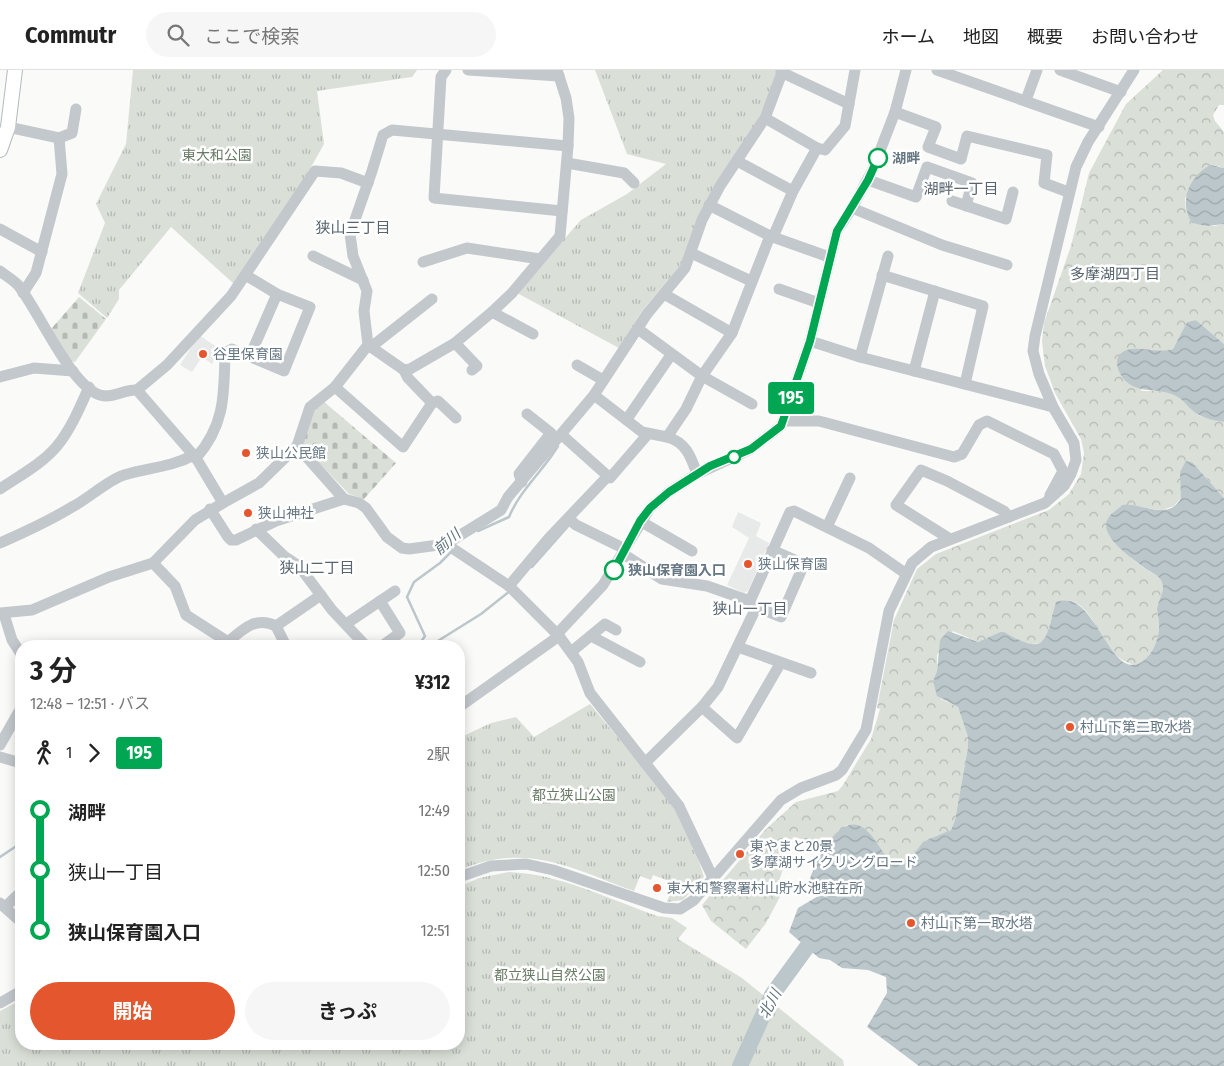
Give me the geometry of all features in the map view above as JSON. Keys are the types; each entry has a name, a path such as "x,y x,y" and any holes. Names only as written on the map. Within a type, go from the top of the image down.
{"main road":[{"path":"0,150 8,127 15,70"}],"street":[{"path":"446,70 441,77 434,198 562,211"},
{"path":"404,370 410,370 454,343 492,312 512,293 560,236 568,146 566,98 558,73 468,70"},
{"path":"765,118 817,148 826,150 845,126 854,70"},
{"path":"465,703 558,635 603,585 640,521 650,508 669,492 697,474 751,449 778,430 784,421 810,341 829,257 837,231 868,180 896,112 906,70"},
{"path":"937,70 1099,127"},
{"path":"1026,100 1037,70"},
{"path":"1060,70 1080,73 1121,92"},
{"path":"465,875 491,866 526,864 553,870 648,903 674,910 692,902 781,800 800,788 836,776 859,744 866,730 889,611 905,573 924,551 1045,503 1064,486 1071,474 1076,460 1074,443 1053,407 1036,367 1034,344 1068,192 1080,156 1134,70"},
{"path":"452,548 501,510 594,395 646,314 685,268 702,220 765,118 782,71 849,104"},
{"path":"8,127 59,138 72,132 76,109"},
{"path":"896,112 936,127 928,148 961,159 967,136 1047,155 1044,183 1068,192"},
{"path":"432,403 408,378 404,370 369,346 364,311 367,291 353,256 350,234 383,135 392,130 568,146"},
{"path":"24,293 36,273 62,174 59,138"},
{"path":"667,437 686,408 702,376 732,333 751,281 793,191 817,148"},
{"path":"737,161 793,191"},
{"path":"567,163 624,173 634,184"},
{"path":"868,180 916,197 928,167 972,183 966,206"},
{"path":"0,271 24,293 73,371 89,387 98,394 108,396 137,390 167,365 231,296 247,276 315,171 341,173 368,183"},
{"path":"952,201 1006,218 1013,192"},
{"path":"710,205 772,237 829,257"},
{"path":"852,208 942,245 1007,265"},
{"path":"0,229 42,252"},
{"path":"423,262 467,248 540,259"},
{"path":"691,253 751,281"},
{"path":"313,256 363,280"},
{"path":"860,357 888,256"},
{"path":"882,275 983,306 965,384"},
{"path":"0,543 30,530 73,507 123,475 170,466 195,456 214,435 223,401 225,353 232,349 284,371 310,307 277,294 247,276"},
{"path":"779,289 819,303"},
{"path":"914,371 935,291"},
{"path":"250,356 277,294"},
{"path":"664,294 732,333"},
{"path":"15,645 2,613 32,610 48,605 109,577 153,562 195,520 223,502 259,483 297,446 310,407 335,387 369,346 432,299"},
{"path":"492,312 533,334"},
{"path":"638,329 702,376 752,404"},
{"path":"810,341 860,357 1053,407"},
{"path":"454,343 477,366 472,370"},
{"path":"627,419 671,355"},
{"path":"576,365 603,380"},
{"path":"0,377 34,368 73,371"},
{"path":"0,488 38,463 56,446 71,425 89,387"},
{"path":"335,387 403,447 432,403 438,401 456,418"},
{"path":"137,390 195,456 223,502"},
{"path":"594,395 648,434 675,439 688,450 697,474"},
{"path":"522,482 519,474 551,433 527,414"},
{"path":"784,421 819,421 954,457 962,454 979,425 987,421 1054,454 1063,471 1045,503"},
{"path":"511,588 572,521 608,476 610,478 648,434"},
{"path":"562,435 608,476"},
{"path":"297,446 344,499 366,508 387,537 402,548 452,548 511,588 558,635 578,662 590,693 679,806 713,878"},
{"path":"950,540 896,506 921,470 955,485 1004,511 1009,517"},
{"path":"827,527 850,478"},
{"path":"210,510 231,540 236,540 256,529 298,512 344,499"},
{"path":"645,763 702,708 722,681 753,615 752,603 772,550 790,512 794,512 827,527 869,548 905,573"},
{"path":"572,521 624,551 662,579 707,586 752,603 781,617 804,564 772,550"},
{"path":"640,521 692,551"},
{"path":"256,529 284,556 299,566 321,595 361,640"},
{"path":"153,562 175,586 186,615 225,640"},
{"path":"346,624 395,591"},
{"path":"276,626 321,595"},
{"path":"380,601 400,633 390,640"},
{"path":"230,640 243,629 257,622 267,622 276,626 283,640"},
{"path":"571,652 605,624 616,630"},
{"path":"591,636 640,662"},
{"path":"738,647 780,664 810,673"},
{"path":"702,708 737,738 780,664"},
{"path":"0,744 15,718"},
{"path":"0,757 15,761"},
{"path":"15,896 2,905 15,917"},
{"path":"0,1003 15,994"}],"shaded area":[{"name":"谷里保育園","path":"199,335 221,350 212,364 202,357 192,372 180,365"},
{"name":"狭山保育園","path":"738,512 761,523 756,536 769,543 748,591 744,593 727,585 749,538 732,527"}],"green space":[{"name":"東大和公園","path":"133,70 417,70 412,77 317,91 324,144 302,183 234,284 171,227 119,290 119,299 107,318 78,293 105,223 96,204 126,144"},
{"path":"595,70 779,70 760,115 681,264 642,311 619,348 517,293 581,220 627,194 666,164 627,154"},
{"path":"1163,70 1224,70 1224,105 1219,105 1213,115 1215,121 1224,132 1224,168 1218,166 1185,198 1185,205 1186,211 1193,223 1214,226 1224,224 1224,344 1196,320 1187,322 1173,349 1160,352 1133,351 1120,354 1142,391 1161,391 1178,396 1200,416 1224,422 1224,498 1193,463 1181,488 1181,498 1174,506 1162,510 1122,505 1108,518 1106,525 1108,532 1119,547 1162,581 1163,589 1157,607 1159,630 1157,641 1148,657 1139,664 1134,665 1114,653 1086,611 1071,601 1061,600 1051,620 1046,639 1034,644 1023,643 1000,632 978,642 953,631 937,655 937,671 933,681 941,699 958,707 968,737 968,747 955,820 951,830 923,845 907,862 901,865 882,853 872,837 847,825 825,844 793,837 776,891 782,893 766,923 746,949 711,921 702,905 765,830 796,802 838,791 843,785 871,739 880,709 877,708 894,620 917,569 936,554 1049,510 1069,494 1081,474 1084,453 1081,439 1055,393 1045,366 1042,341 1044,323 1071,246 1089,173 1126,104"},
{"path":"79,297 106,319 75,362 71,361 51,329"},
{"path":"323,401 396,463 364,499 349,494 301,444 313,409"},
{"name":"都立狭山公園","path":"590,704 676,808 695,849 704,877 683,900 667,902 674,883 653,875 651,880 640,876 634,891 568,866 528,858 507,858 465,868 465,735 491,723 516,717 534,737"},
{"name":"都立狭山自然公園","path":"509,872 547,877 603,895 657,916 672,918 687,928 678,939 742,978 843,1060 844,1066 0,1066 0,1011 15,1003 15,1050 465,1050 465,884 479,878"}],"water":[{"path":"1210,165 1224,168 1224,224 1207,226 1192,223 1186,207 1186,199 1191,183 1196,176"},
{"path":"1196,320 1224,344 1224,422 1199,415 1174,395 1143,389 1129,384 1118,369 1118,357 1125,351 1132,349 1160,351 1173,349 1187,322"},
{"path":"1186,461 1193,463 1224,498 1224,1066 919,1066 867,1027 887,993 886,977 868,970 842,968 830,960 819,958 789,932 798,908 820,895 808,885 811,876 829,841 847,826 856,825 866,830 888,858 901,865 910,859 923,842 951,830 955,820 968,747 968,737 958,707 937,696 933,681 937,671 940,640 948,631 978,642 1004,632 1029,644 1037,644 1046,635 1056,602 1069,601 1081,607 1091,618 1119,658 1129,664 1140,663 1149,656 1155,646 1158,635 1157,609 1163,591 1163,584 1158,577 1118,547 1112,540 1106,525 1109,516 1122,505 1162,510 1176,505 1181,498 1180,472"}],"waterway":[{"name":"前川","path":"478,531 509,517 525,489 558,446"},
{"name":"前川","path":"532,567 570,524"},
{"name":"前川","path":"422,640 425,636 407,597 414,582 440,563 452,551"},
{"name":"前川","path":"439,640 481,614 510,591"},
{"name":"前川","path":"0,857 15,847"},
{"name":"北川","path":"740,1066 772,995 807,947"}],"bus line":[{"name":"195","path":"614,570 624,554 628,540 650,508 669,492 697,474 710,466 751,449 781,426 810,341 829,257 837,231 868,180 878,158"}],"place":[{"name":"湖畔","path":"878,158"},
{"name":"谷里保育園","path":"203,354"},
{"name":"狭山公民館","path":"246,453"},
{"name":"狭山神社","path":"248,513"},
{"name":"狭山保育園","path":"748,564"},
{"name":"狭山保育園入口","path":"614,570"},
{"name":"村山下第二取水塔","path":"1070,727"},
{"name":"東やまと20景 多摩湖サイクリングロード","path":"740,854"},
{"name":"東大和警察署村山貯水池駐在所","path":"657,888"},
{"name":"村山下第一取水塔","path":"911,923"}],"district":[{"name":"湖畔一丁目","path":"961,189"},
{"name":"狭山三丁目","path":"353,228"},
{"name":"多摩湖四丁目","path":"1115,274"},
{"name":"狭山二丁目","path":"317,568"},
{"name":"狭山一丁目","path":"750,609"}]}
